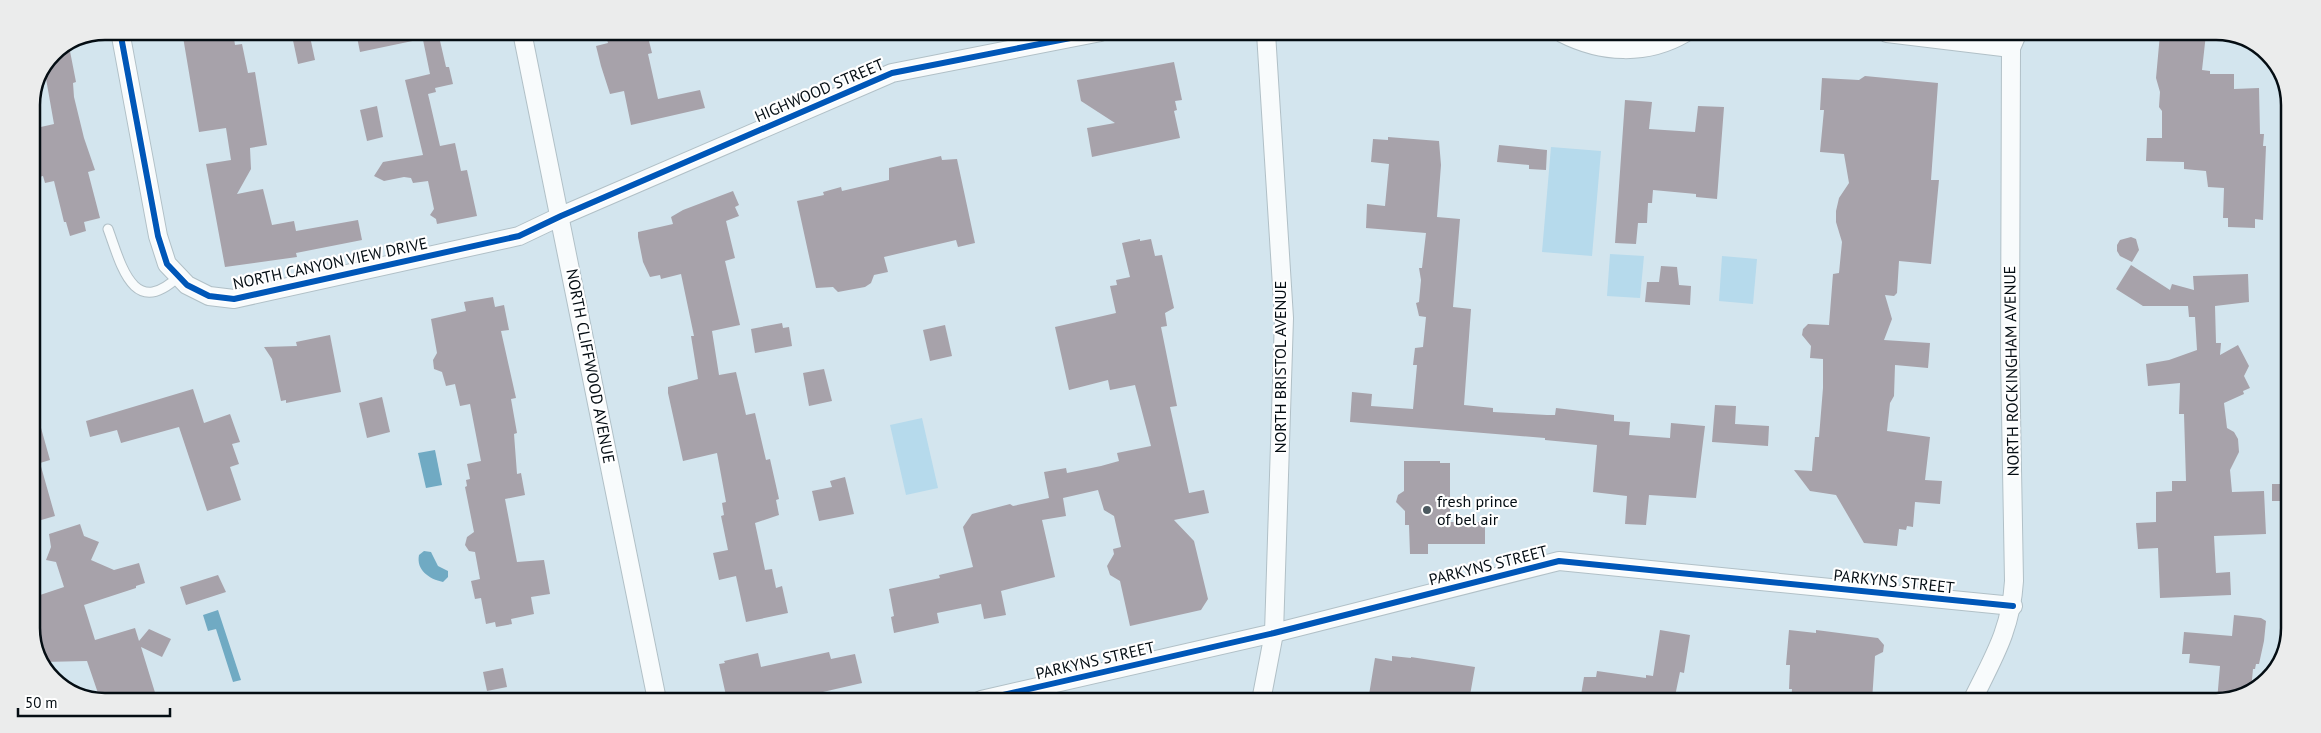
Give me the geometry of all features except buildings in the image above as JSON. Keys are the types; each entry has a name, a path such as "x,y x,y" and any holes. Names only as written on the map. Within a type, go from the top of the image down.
{"street":[{"name":"NORTH CANYON VIEW DRIVE","path":"122,40 158,236 167,264 187,285 209,296 234,299 519,236 561,216"},
{"name":"NORTH CLIFFWOOD AVENUE","path":"524,40 561,216 656,693"},
{"name":"HIGHWOOD STREET","path":"561,216 892,73 1060,40"},
{"name":"NORTH BRISTOL AVENUE","path":"1263,693 1274,633 1284,318 1266,40"},
{"path":"1576,40 1603,49 1657,46 1670,40"},
{"path":"1998,40 2014,41"},
{"name":"NORTH ROCKINGHAM AVENUE","path":"1976,693 2007,629 2013,606 2010,356 2014,41"},
{"name":"PARKYNS STREET","path":"1012,693 1274,633 1559,561 2013,606"}],"lane":[{"path":"108,229 126,278 140,289 154,293 168,287 179,276"}],"shaded area":[{"path":"1551,147 1601,151 1592,256 1542,252"},
{"path":"1610,254 1644,256 1640,298 1607,296"},
{"path":"1722,256 1757,259 1753,304 1719,301"},
{"path":"922,418 938,488 906,495 890,425"},
{"path":"435,450 442,485 426,488 418,453"},
{"path":"424,551 431,552 438,566 448,571 448,577 443,582 428,576 422,569 419,555"},
{"path":"218,610 241,680 233,682 216,629 208,631 203,615"}],"cycle path":[{"path":"122,40 158,236 167,264 187,285 209,296 234,299 519,236 561,216 892,73 1060,40"},
{"path":"1012,693 1274,633 1559,561 2013,606"}],"place":[{"name":"fresh prince of bel air","path":"1427,510"}]}
